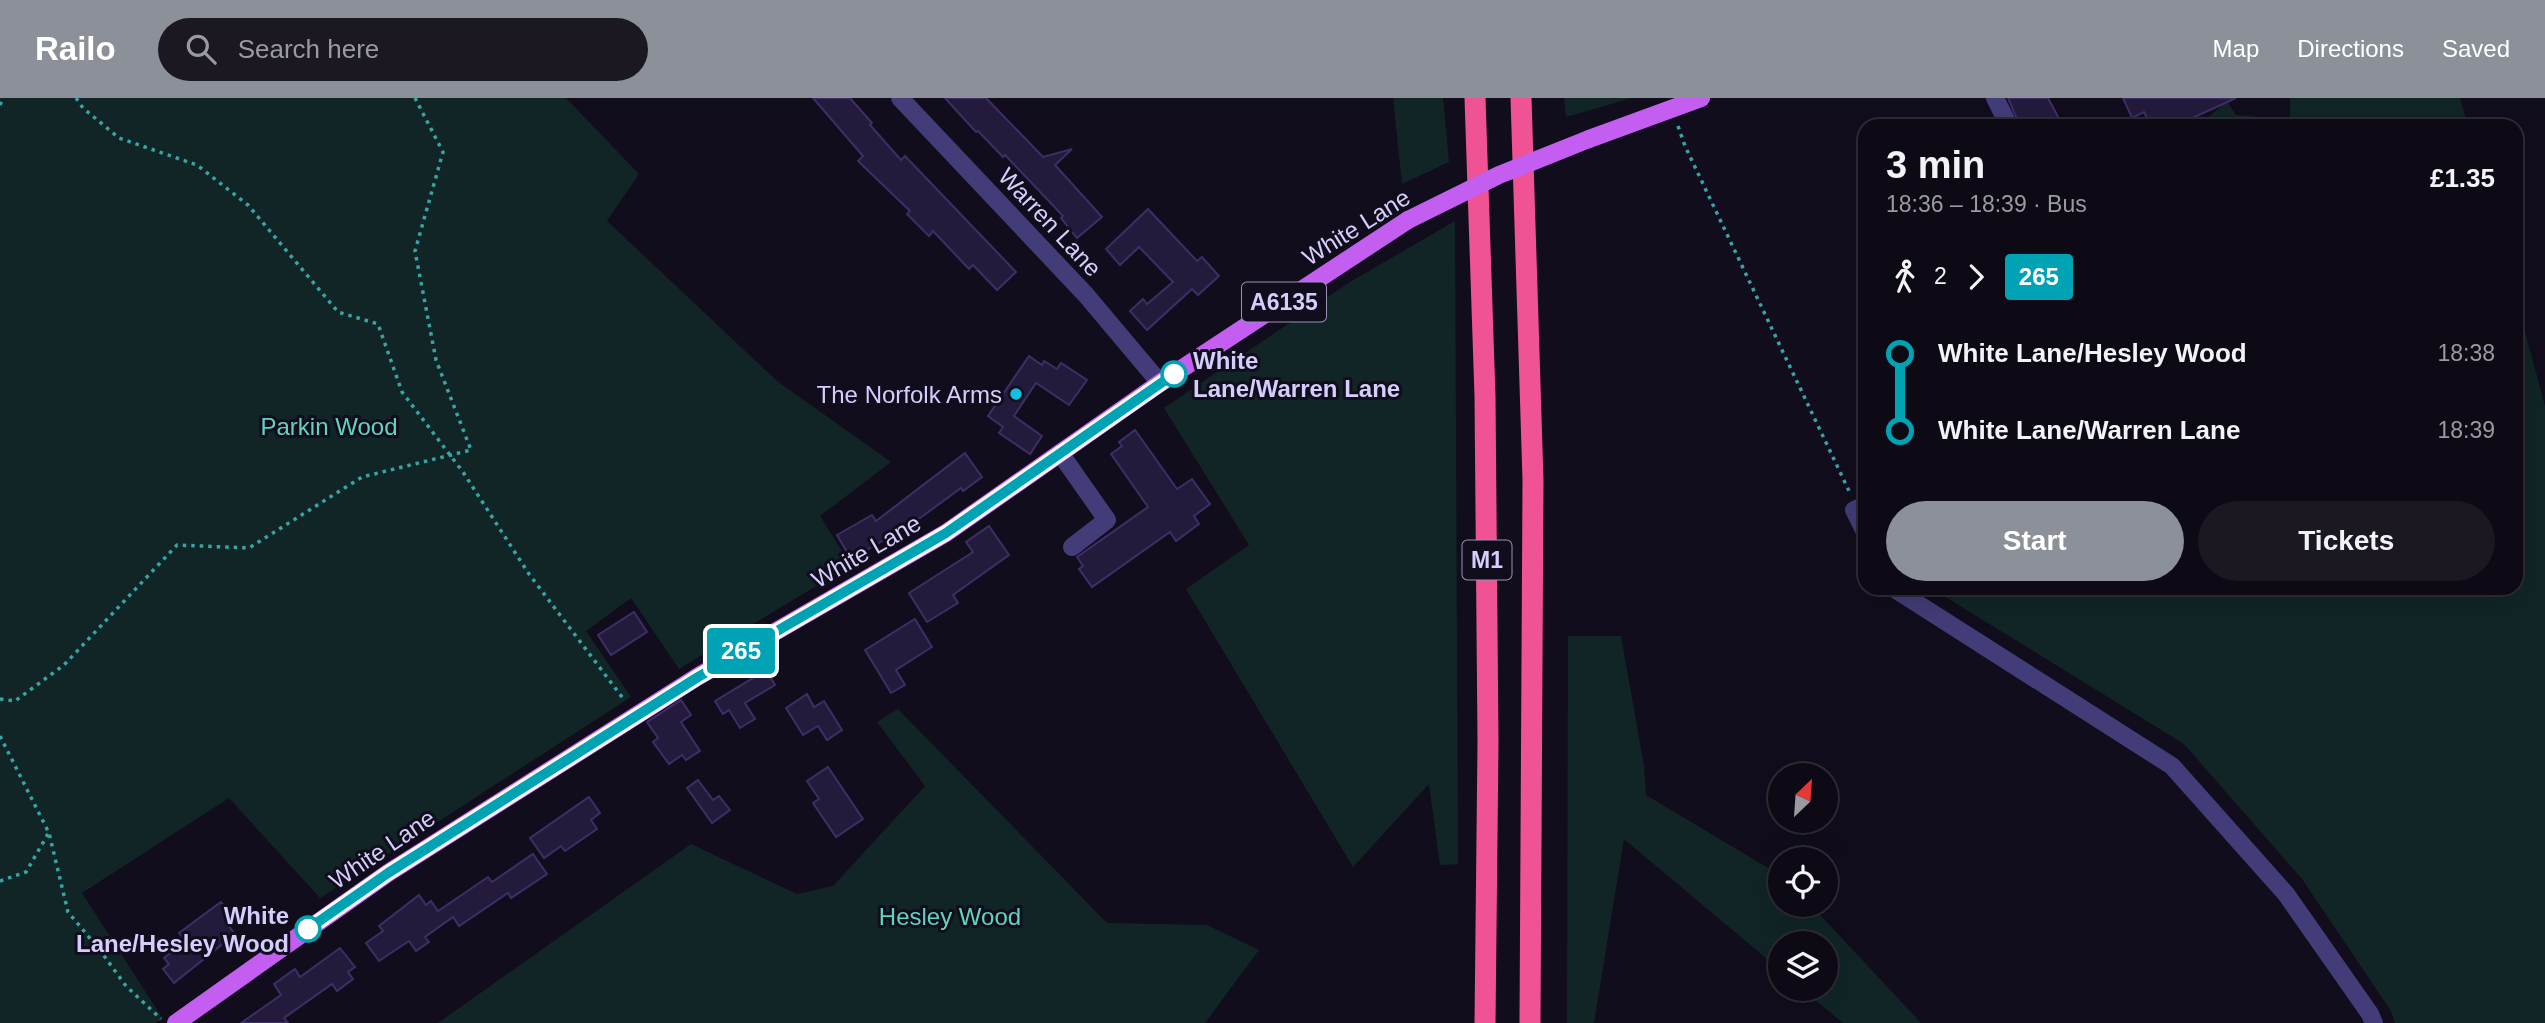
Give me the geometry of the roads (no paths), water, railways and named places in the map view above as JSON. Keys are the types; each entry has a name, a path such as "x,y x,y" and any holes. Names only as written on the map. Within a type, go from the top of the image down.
{"highway":[{"name":"M1","path":"1475,98 1486,437 1488,756 1485,1023"},
{"name":"M1","path":"1521,98 1533,480 1530,1023"}],"main road":[{"name":"White Lane","path":"176,1023 388,873 698,677 946,533 1160,383 1408,220 1499,175 1672,107 1702,98"}],"street":[{"name":"Warren Lane","path":"900,98 1086,295 1160,383"},
{"path":"1994,98 2005,119"},
{"path":"1060,453 1107,520 1072,547"},
{"path":"1904,595 2172,766 2286,894 2374,1023"}],"place":[{"name":"White Lane/Warren Lane","path":"1174,374"},
{"name":"The Norfolk Arms","path":"1016,394"},
{"name":"White Lane/Hesley Wood","path":"308,929"}],"park label":[{"name":"Parkin Wood","path":"329,426"},
{"name":"Hesley Wood","path":"950,916"}]}
